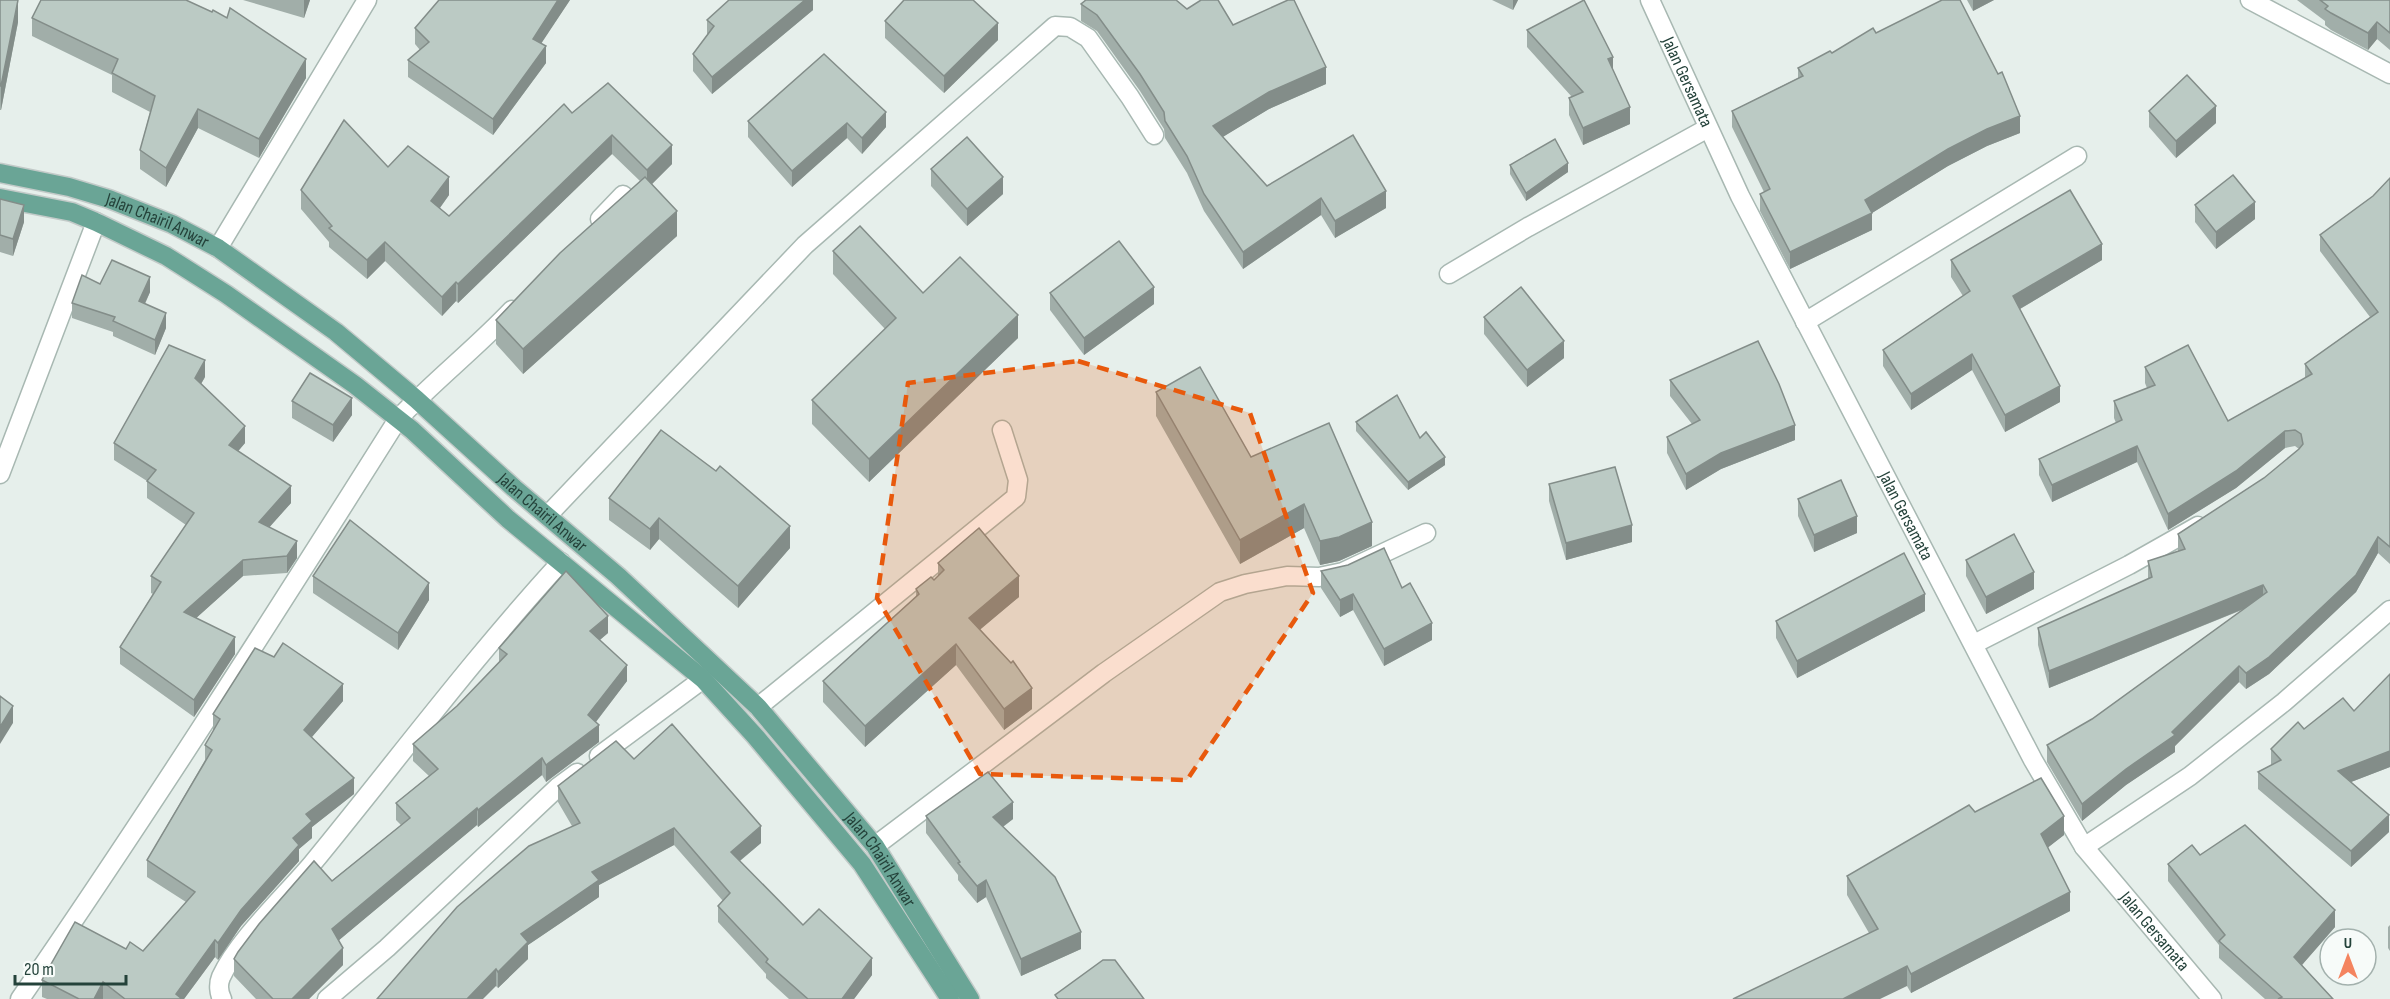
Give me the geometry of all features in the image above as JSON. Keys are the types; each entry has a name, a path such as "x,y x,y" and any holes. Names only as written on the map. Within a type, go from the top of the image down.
{"main road":[{"name":"Jalan Chairil Anwar","path":"0,173 69,187 109,199 172,224 218,248 336,332 416,399 514,488 548,515 758,706 875,846 970,999"},
{"name":"Jalan Chairil Anwar","path":"0,198 72,212 166,256 226,294 355,385 398,419 508,519 703,679 755,736 862,864 950,999"}],"street":[{"path":"218,248 367,0"},
{"name":"Jalan Gersamata","path":"1650,0 1708,128 1805,322 2033,760 2084,847 2212,999"},
{"path":"2250,0 2390,74"},
{"path":"548,515 805,245 1055,26 1070,27 1088,38 1131,97 1154,135"},
{"path":"1449,274 1528,227 1708,128"},
{"path":"1805,322 2077,156"},
{"path":"590,230 623,195"},
{"path":"0,474 96,222"},
{"path":"20,999 99,884 249,654 398,419 416,399 482,342 524,299"},
{"path":"758,706 1016,497 1018,480 1002,430"},
{"path":"1974,644 2128,566 2210,518"},
{"path":"875,846 1104,673 1220,592 1245,584 1287,576 1319,577 1343,572 1426,533"},
{"path":"222,999 220,980 237,951 311,865 505,623 561,562"},
{"path":"2084,847 2190,776 2284,702 2390,609"},
{"path":"327,999 387,948 558,787 703,679"}],"highlighted area":[{"path":"1078,361 1250,413 1313,593 1187,780 980,774 877,598 908,383"}],"building":[{"path":"0,0 18,0 1,86 0,86"},
{"path":"41,0 186,0 227,18 230,8 306,59 259,139 198,109 166,168 140,150 155,96 112,73 118,59 32,18"},
{"path":"439,0 558,0 533,39 546,46 493,119 408,60 429,42 415,28"},
{"path":"729,0 805,0 712,77 693,54 714,26 707,20"},
{"path":"904,0 973,0 998,23 944,76 885,21"},
{"path":"1086,0 1176,0 1187,9 1201,0 1218,0 1233,25 1288,0 1294,0 1326,67 1269,92 1213,126 1267,186 1353,135 1386,191 1335,221 1321,198 1243,252 1204,194 1187,156 1165,121 1164,112 1140,74 1097,15 1081,4"},
{"path":"1584,0 1613,57 1608,59 1630,107 1583,128 1569,98 1583,92 1527,30"},
{"path":"1942,0 1960,0 1998,74 2002,72 2020,116 1987,129 1948,149 1865,200 1872,213 1790,252 1760,194 1770,189 1732,111 1803,76 1798,68 1830,51 1832,53 1873,28 1876,33"},
{"path":"2320,0 2390,0 2390,33 2377,22 2368,33 2325,9 2328,6"},
{"path":"824,54 886,112 862,138 847,123 792,171 748,121"},
{"path":"2187,75 2216,106 2176,141 2149,111"},
{"path":"608,83 672,145 647,170 612,135 442,297 385,242 367,260 329,228 332,226 301,190 344,120 388,167 408,146 449,177 431,201 449,216 564,104 572,113"},
{"path":"967,137 1003,177 967,209 931,169"},
{"path":"1555,139 1568,163 1526,193 1510,165"},
{"path":"2233,175 2255,202 2216,232 2195,205"},
{"path":"645,177 677,211 523,349 496,320 560,253"},
{"path":"2390,178 2390,547 2378,537 2356,575 2269,657 2246,673 2239,666 2172,732 2175,735 2126,769 2082,804 2047,745 2092,719 2267,592 2263,585 2049,671 2038,628 2152,577 2148,561 2185,549 2178,534 2264,478 2303,444 2301,434 2295,430 2285,431 2236,471 2168,514 2137,446 2052,485 2039,459 2122,420 2114,401 2155,385 2145,367 2188,345 2228,421 2312,374 2305,364 2378,312 2320,235 2373,196"},
{"path":"2070,190 2102,244 2013,296 2060,386 2005,415 1972,354 1911,394 1883,350 1970,291 1951,260"},
{"path":"0,199 24,205 13,239 0,235"},
{"path":"860,226 923,293 960,257 1018,315 869,459 812,400 896,318 833,251"},
{"path":"1119,241 1154,287 1084,338 1050,293"},
{"path":"112,260 150,277 139,301 166,313 155,340 113,321 115,317 72,303 82,275 100,284"},
{"path":"1521,287 1564,341 1527,370 1484,317"},
{"path":"1758,341 1779,384 1795,425 1721,453 1686,474 1667,437 1700,420 1670,380"},
{"path":"169,345 205,360 195,378 245,426 229,445 291,486 259,522 297,541 287,556 243,560 184,612 235,637 194,700 120,647 161,582 151,576 194,513 147,481 156,470 114,443"},
{"path":"1200,367 1251,457 1329,423 1372,522 1339,537 1320,541 1304,504 1240,540 1156,392"},
{"path":"310,373 352,398 333,425 292,401"},
{"path":"1397,395 1420,438 1426,432 1445,457 1408,482 1356,422"},
{"path":"661,430 716,471 720,466 790,526 738,586 659,518 650,529 609,498"},
{"path":"1615,467 1632,525 1566,543 1549,484"},
{"path":"1841,480 1857,516 1814,535 1798,499"},
{"path":"350,520 429,583 398,633 313,576"},
{"path":"979,528 1019,576 969,618 1011,663 1013,661 1032,688 1004,709 956,644 865,726 823,681 919,594 916,589 931,577 934,580 944,570 938,563"},
{"path":"2014,534 2034,572 1986,597 1966,560"},
{"path":"1384,548 1402,588 1410,583 1432,623 1384,649 1353,594 1340,600 1321,571 1348,565"},
{"path":"1904,553 1925,594 1797,661 1776,621"},
{"path":"566,571 608,616 590,631 627,665 588,715 599,725 546,765 542,758 478,810 477,808 332,929 343,948 292,999 273,999 234,959 238,952 259,924 314,861 332,881 410,818 396,803 438,769 413,744 457,706 507,654 499,648"},
{"path":"283,643 343,684 304,730 354,778 306,814 312,821 293,838 299,845 241,910 218,943 215,940 176,994 182,999 125,999 103,982 94,999 79,999 42,980 75,922 126,949 130,942 143,951 195,892 147,860 212,750 205,745 220,719 213,714 255,648 274,657"},
{"path":"2390,674 2390,751 2338,771 2389,815 2351,851 2258,772 2281,760 2271,749 2298,722 2304,729 2343,698 2354,711"},
{"path":"0,696 13,706 0,727"},
{"path":"672,724 761,826 731,852 803,925 819,909 872,958 842,999 808,999 766,962 768,959 718,906 730,893 674,828 592,872 599,880 521,934 528,942 498,972 496,969 467,999 377,999 457,907 529,846 580,823 558,786 616,741 634,759"},
{"path":"988,772 1013,802 993,817 1055,877 1081,932 1021,959 986,880 977,886 958,863 960,862 926,816"},
{"path":"2041,778 2064,816 2041,834 2070,892 1911,974 1907,966 1843,999 1733,999 1878,929 1847,876 1969,805 1975,812"},
{"path":"2245,825 2335,910 2294,957 2318,983 2318,987 2322,987 2333,999 2278,999 2282,997 2219,941 2225,935 2168,864 2192,845 2200,855"},
{"path":"1103,960 1115,960 1144,999 1058,999 1055,995"}]}
